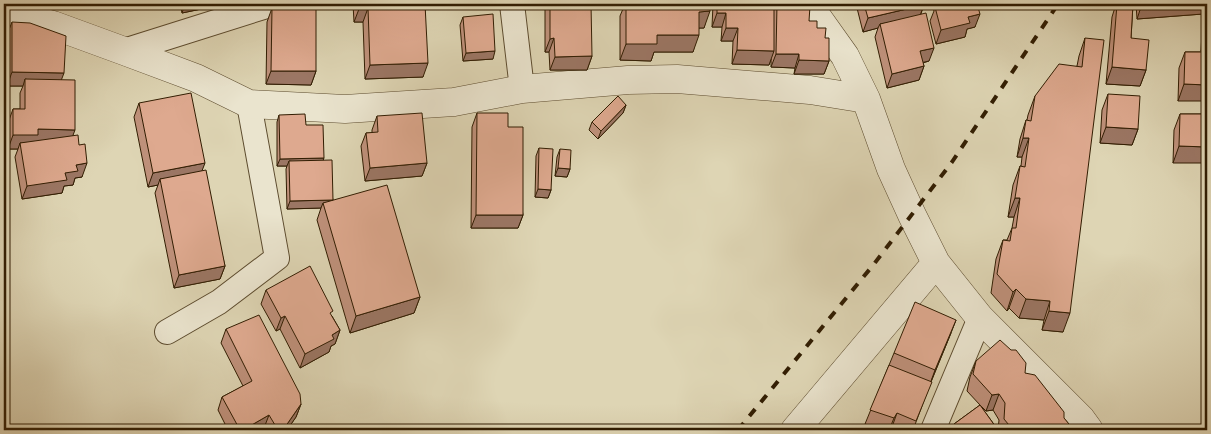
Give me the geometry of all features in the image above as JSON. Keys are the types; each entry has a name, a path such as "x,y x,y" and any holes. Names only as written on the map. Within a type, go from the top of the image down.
{"street":[{"path":"808,4 845,56 866,99 891,170 936,263 980,318 1081,419 1089,430"},
{"path":"4,12 53,25 124,50 196,78 248,104 345,109 454,102 522,89 628,80 677,80 810,90 866,99"},
{"path":"794,430 936,263"}],"lane":[{"path":"124,50 274,4"},
{"path":"512,4 522,89"},
{"path":"167,332 219,302 277,258 248,104"},
{"path":"933,430 980,318"}],"building":[{"path":"359,4 425,4 428,63 370,65 368,8 359,9"},
{"path":"550,4 591,4 592,56 555,57 554,38 550,39"},
{"path":"626,4 710,4 710,11 699,12 699,35 657,35 657,44 626,44"},
{"path":"717,4 774,4 774,51 737,50 738,28 726,28 726,13 717,13"},
{"path":"777,4 802,4 810,6 809,21 817,21 817,28 826,28 825,38 829,38 829,61 799,60 799,54 776,54"},
{"path":"864,4 924,4 924,5 868,18"},
{"path":"940,4 977,4 980,14 968,17 970,23 941,30 935,7 941,6"},
{"path":"1117,4 1133,4 1131,38 1149,40 1146,70 1112,67"},
{"path":"272,8 316,8 316,71 271,71"},
{"path":"926,13 934,48 920,51 924,66 892,74 880,24"},
{"path":"493,14 495,51 466,53 463,17"},
{"path":"12,22 30,23 66,36 64,73 12,72"},
{"path":"1085,38 1104,40 1070,313 1049,311 1050,301 1026,299 1016,289 1013,292 997,274 1003,240 1010,241 1012,228 1016,228 1020,198 1015,198 1020,166 1025,167 1029,138 1023,138 1026,120 1031,121 1035,96 1059,64 1082,67"},
{"path":"1185,52 1207,52 1207,85 1184,84"},
{"path":"25,79 75,80 75,130 38,129 38,135 13,135 13,109 25,109"},
{"path":"191,93 205,163 153,173 139,103"},
{"path":"1108,94 1140,96 1138,129 1106,127"},
{"path":"618,96 626,105 601,131 592,122"},
{"path":"422,113 427,163 370,168 366,133 378,132 377,116"},
{"path":"477,113 508,113 508,127 523,127 523,215 476,215"},
{"path":"305,114 306,125 323,125 324,158 280,159 279,115"},
{"path":"1180,114 1207,114 1207,147 1179,146"},
{"path":"78,135 79,145 85,144 87,163 76,165 78,171 65,173 67,180 27,186 20,143"},
{"path":"539,148 553,149 551,190 538,189"},
{"path":"560,149 571,150 570,169 558,168"},
{"path":"332,160 333,200 290,201 289,161"},
{"path":"206,170 225,266 179,275 160,179"},
{"path":"387,185 420,297 356,316 323,203"},
{"path":"310,266 333,311 330,313 340,330 332,335 334,339 305,354 285,316 281,318 266,290"},
{"path":"915,302 956,320 935,370 894,353"},
{"path":"259,315 300,394 301,404 283,430 278,430 269,415 240,430 222,397 252,381 226,329"},
{"path":"1000,340 1011,350 1016,350 1026,363 1025,373 1035,375 1064,412 1064,418 1074,430 1013,430 1004,419 1005,403 999,394 992,395 973,374 976,361"},
{"path":"889,365 932,382 916,421 897,413 894,418 870,410"},
{"path":"980,405 998,430 959,430 954,424"}],"railway":[{"path":"738,430 874,264 952,162 1058,4"}]}
